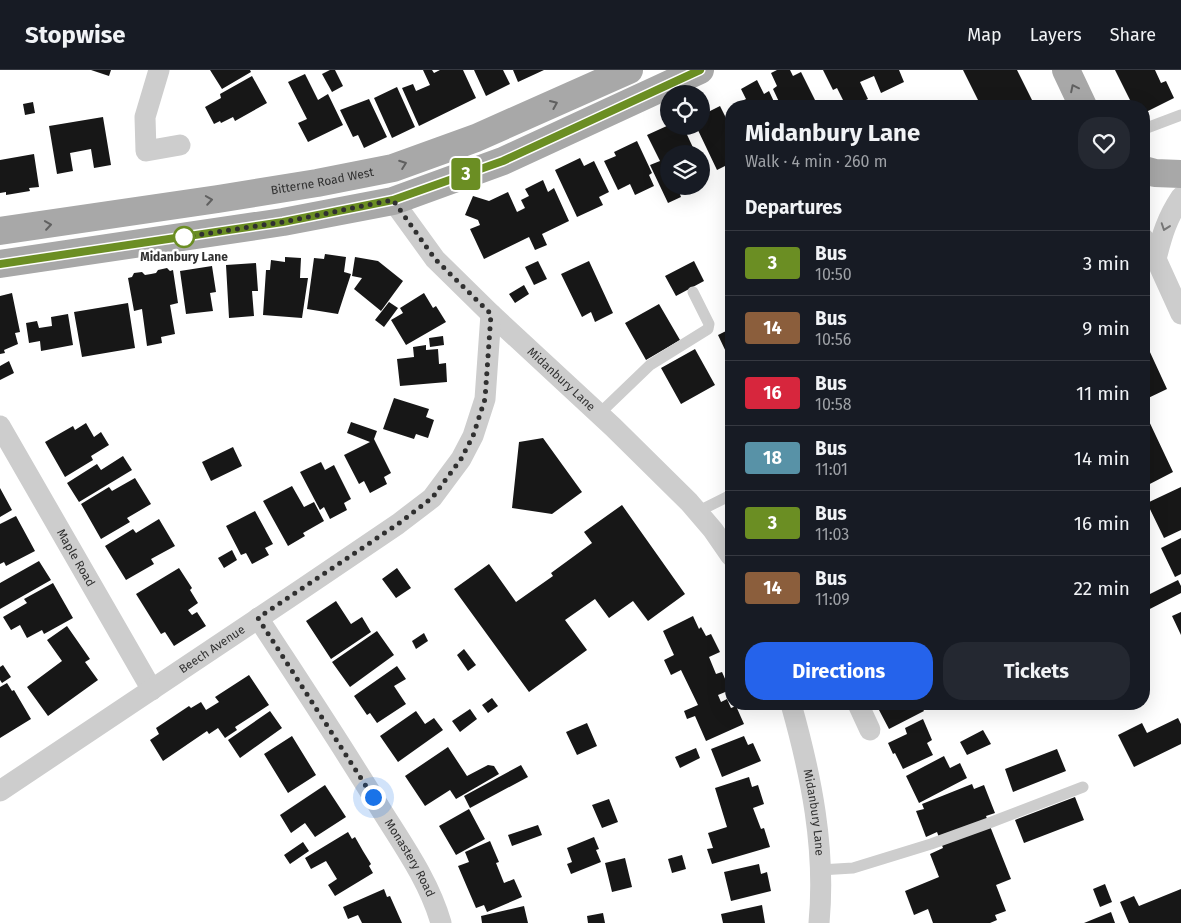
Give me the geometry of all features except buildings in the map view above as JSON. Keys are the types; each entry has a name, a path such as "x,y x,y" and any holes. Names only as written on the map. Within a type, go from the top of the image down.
{"main road":[{"name":"Bitterne Road West","path":"0,231 111,216 393,168 476,138 629,70"},
{"path":"0,264 283,222 393,200 503,161 700,70"},
{"path":"1066,70 1080,100"},
{"path":"1150,172 1181,174"}],"street":[{"path":"159,70 145,117 146,151 180,145"},
{"path":"1181,197 1171,211 1150,262 1181,314"},
{"name":"Midanbury Lane","path":"393,200 435,259 491,314 599,414 697,512 725,547"},
{"name":"Beech Avenue","path":"0,791 398,524 432,498 461,459 473,436 485,399 491,314"},
{"name":"Maple Road","path":"0,426 152,690"},
{"name":"Monastery Road","path":"258,618 345,751 421,874 441,923"},
{"name":"Midanbury Lane","path":"793,710 804,749 815,805 822,888 819,923"},
{"path":"861,710 870,730"}],"lane":[{"path":"1150,127 1181,115"},
{"path":"599,414 650,366 708,330 710,324 693,292"},
{"path":"697,512 725,498"},
{"path":"820,870 853,868 931,844 1083,787"}],"bus line":[{"name":"3","path":"0,264 283,222 393,200 503,161 700,70"}],"place":[{"name":"Midanbury Lane","path":"184,237"}],"route":[{"path":"184,237 283,222 393,200 435,259 491,314 485,399 473,436 461,459 447,479 432,498 398,524 258,618 373,797"}]}
